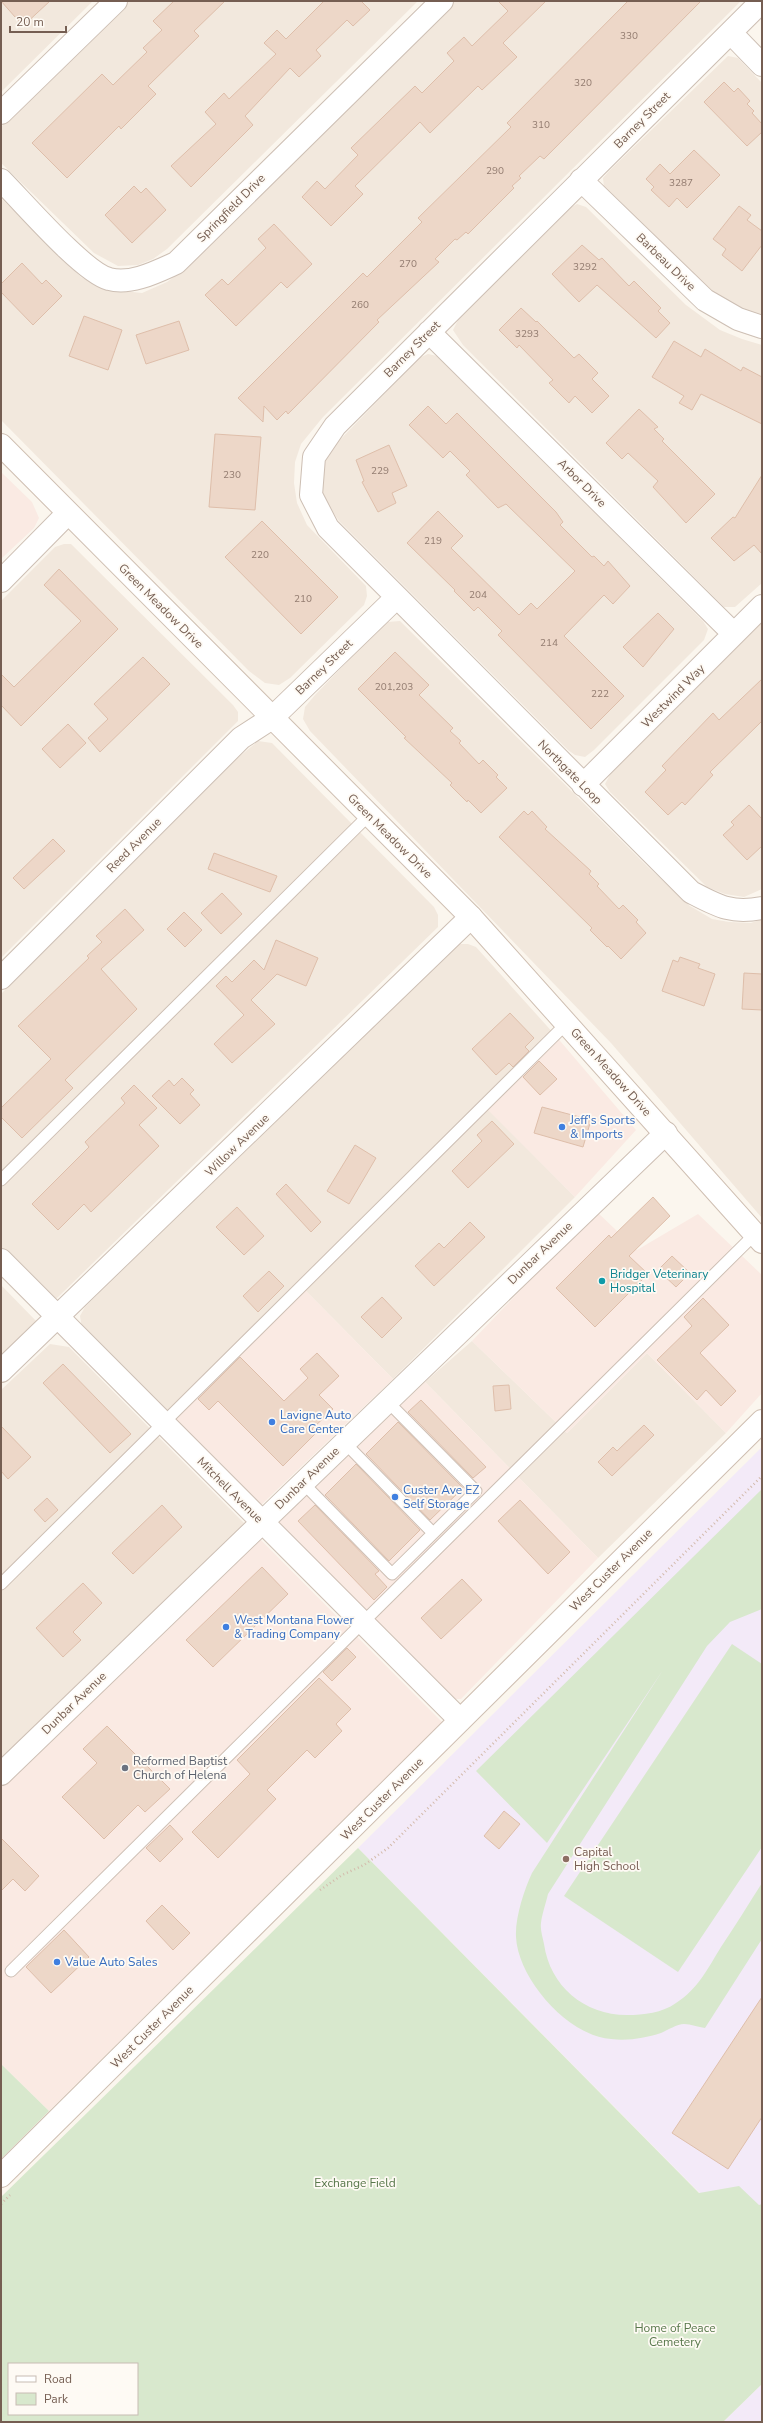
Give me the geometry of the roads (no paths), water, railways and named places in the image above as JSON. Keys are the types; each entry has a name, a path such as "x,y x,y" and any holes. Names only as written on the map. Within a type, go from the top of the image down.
{"street":[{"path":"1,113 116,1"},
{"name":"Springfield Drive","path":"1,180 80,261 108,279 149,276 176,263 442,1"},
{"name":"Barney Street","path":"272,718 397,596 328,528 311,495 314,457 335,426 762,1"},
{"path":"730,33 762,65"},
{"name":"Barbeau Drive","path":"581,180 705,300 738,319 762,327"},
{"name":"Arbor Drive","path":"429,332 734,634"},
{"name":"Green Meadow Drive","path":"1,445 471,917 666,1133 758,1238"},
{"path":"1,581 68,513"},
{"name":"Northgate Loop","path":"397,596 583,785 691,892 723,909 746,911 762,908"},
{"name":"Westwind Way","path":"583,785 762,606"},
{"name":"Reed Avenue","path":"1,978 241,738 272,718"},
{"name":"Willow Avenue","path":"1,1371 471,917"},
{"name":"Dunbar Avenue","path":"1,1774 666,1133"},
{"name":"Mitchell Avenue","path":"1,1260 460,1720"},
{"name":"West Custer Avenue","path":"7,2185 460,1720 762,1421"}],"lane":[{"path":"1,1180 369,815"},
{"path":"1,1584 567,1023"},
{"path":"11,1971 758,1238"},
{"path":"302,1483 392,1574 476,1491 388,1401"},
{"path":"344,1442 433,1533"}],"place":[{"name":"Jeff's Sports & Imports","path":"562,1127"},
{"name":"Bridger Veterinary Hospital","path":"602,1281"},
{"name":"Lavigne Auto Care Center","path":"272,1422"},
{"name":"Custer Ave EZ Self Storage","path":"395,1497"},
{"name":"West Montana Flower & Trading Company","path":"226,1627"},
{"name":"Reformed Baptist Church of Helena","path":"125,1768"},
{"name":"Capital High School","path":"566,1859"},
{"name":"Value Auto Sales","path":"57,1962"}],"park label":[{"name":"Exchange Field","path":"355,2183"},
{"name":"Home of Peace Cemetery","path":"675,2335"}]}
